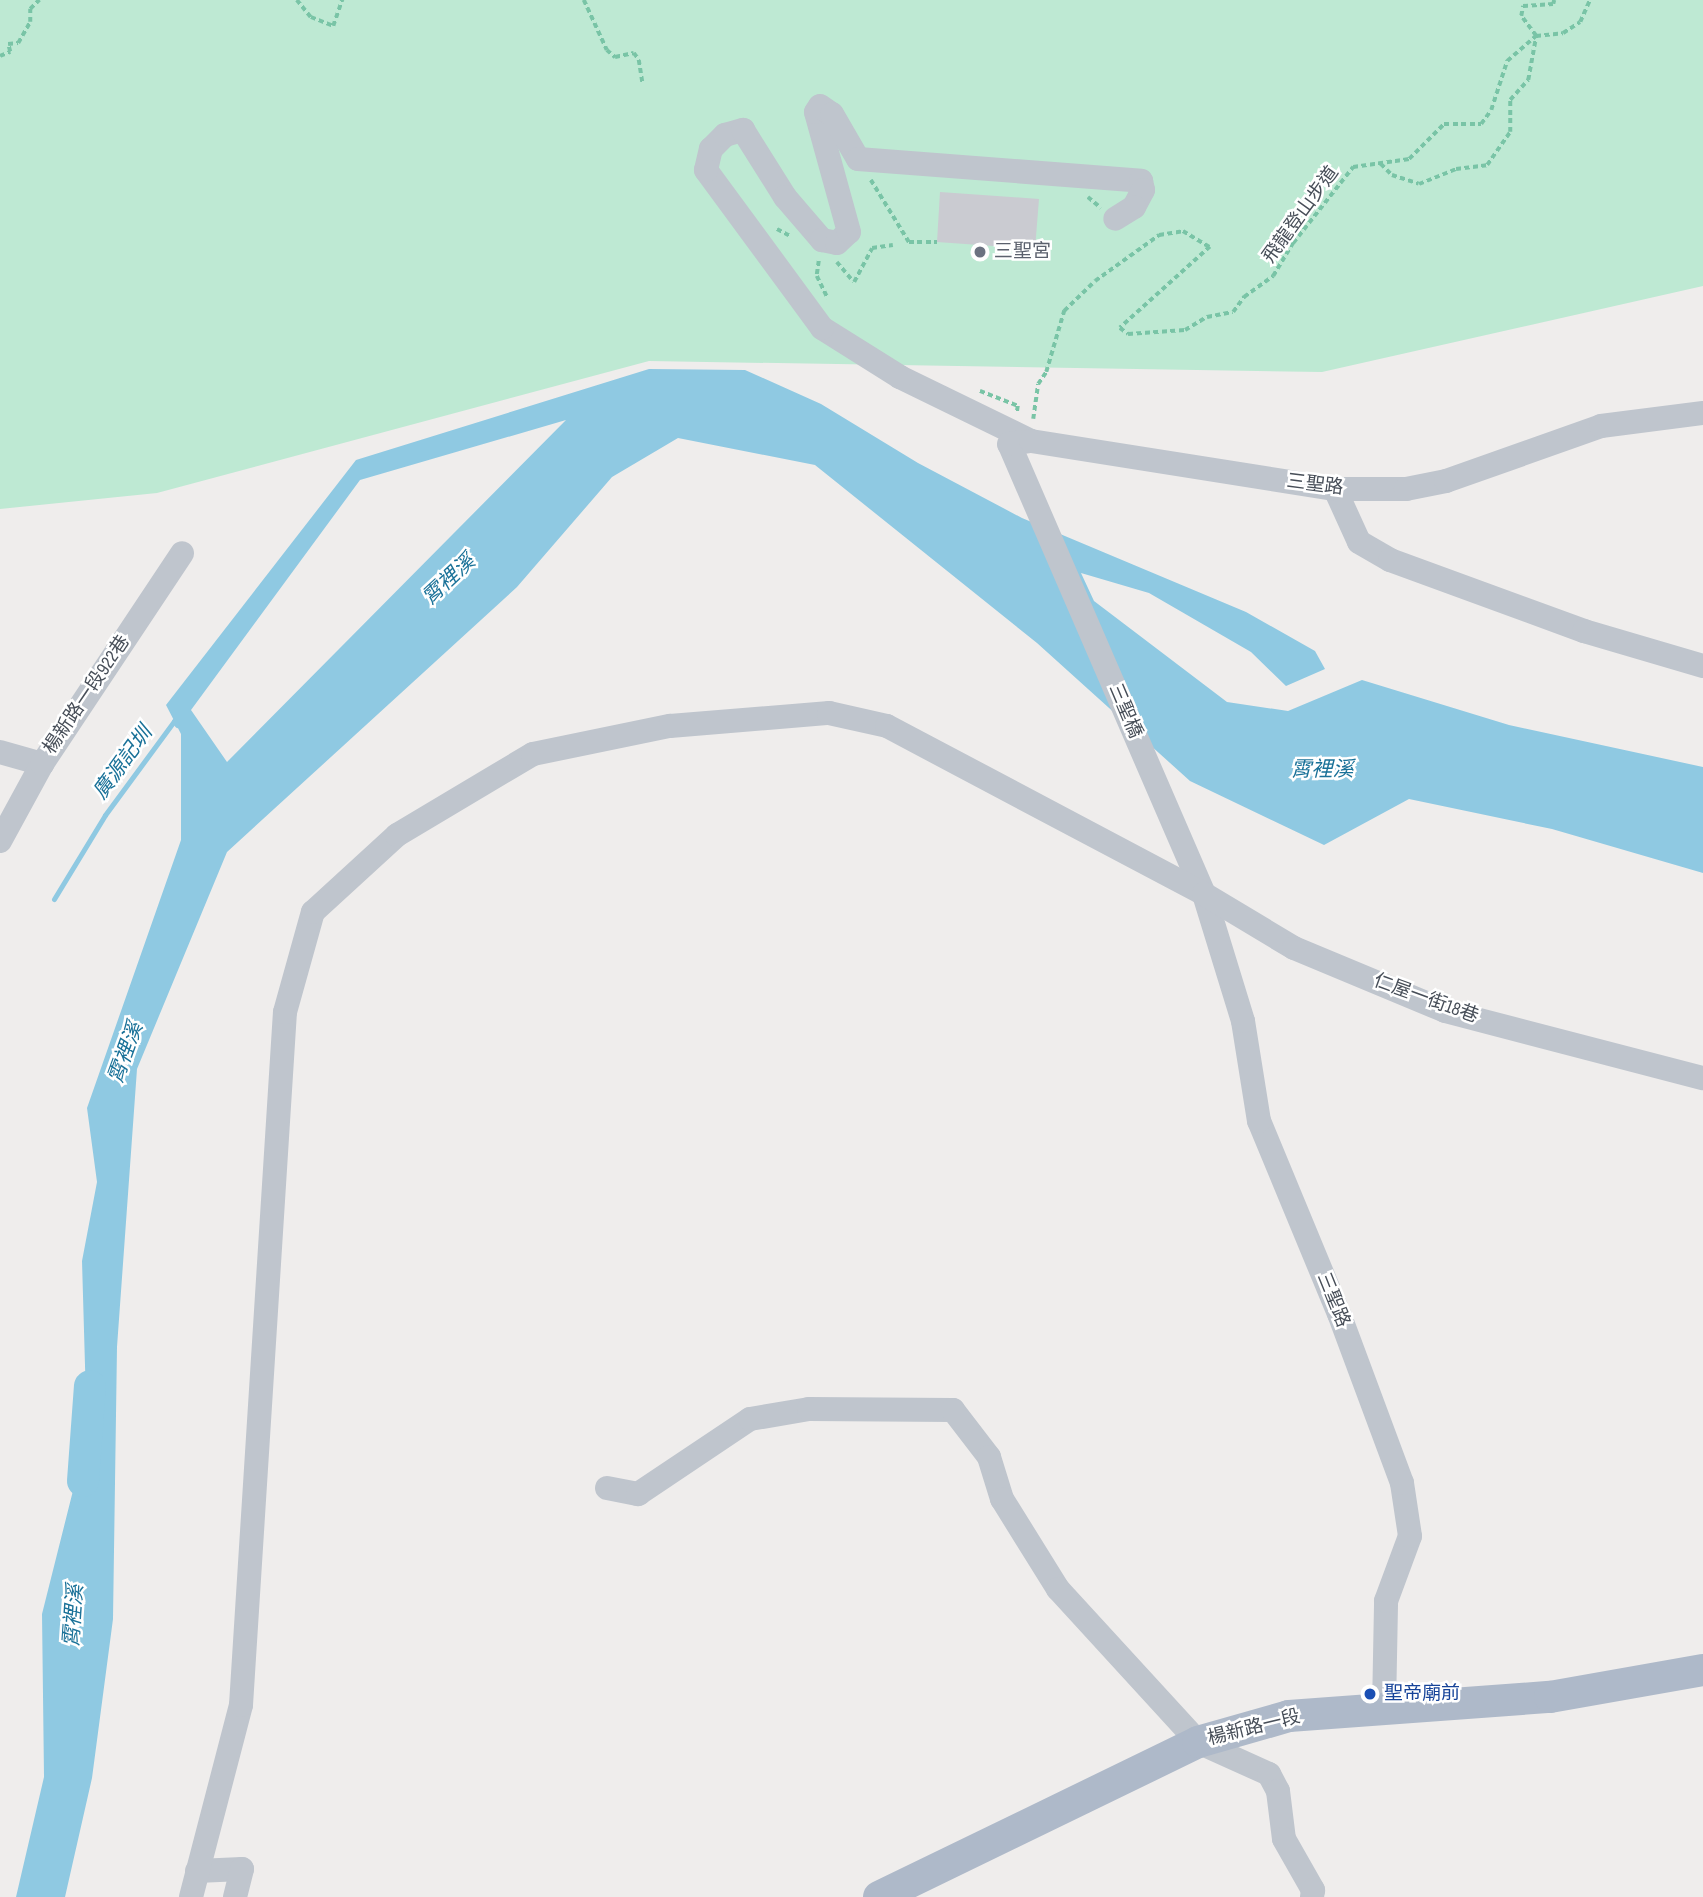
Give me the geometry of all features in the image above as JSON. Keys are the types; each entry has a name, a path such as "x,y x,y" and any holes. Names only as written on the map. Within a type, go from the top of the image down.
{"main road":[{"name":"楊新路一段","path":"879,1897 1198,1742 1289,1716 1550,1697 1703,1670"}],"street":[{"name":"三聖路","path":"858,159 832,114 820,106 816,112 848,220 849,232 837,243 822,240 785,197 743,130 725,135 711,149 706,170 822,328 900,377 1020,434 1335,489 1406,489 1446,481 1601,426 1703,414"},
{"path":"858,159 1141,181 1143,190 1134,207 1115,219"},
{"name":"三聖橋","path":"1020,434 1009,444 1205,894"},
{"path":"1335,489 1359,542 1390,560 1584,631 1703,666"},
{"name":"楊新路一段922巷","path":"0,841 41,764 182,553"},
{"name":"仁屋一街18巷","path":"191,1897 241,1705 285,1012 313,912 397,835 533,754 670,726 829,713 887,726 1205,894 1294,948 1445,1010 1703,1078"},
{"path":"0,752 41,764"},
{"name":"三聖路","path":"1205,894 1244,1021 1259,1121 1339,1314 1402,1483 1410,1536 1386,1601 1384,1709"},
{"path":"607,1488 638,1494 750,1419 809,1409 953,1410 989,1457 1002,1499 1058,1589 1198,1742 1269,1774 1278,1791 1284,1839 1313,1890 1312,1897"},
{"path":"197,1871 242,1869 235,1897"}],"path":[{"path":"0,56 10,52 8,44 18,43 30,22 30,9 39,0"},
{"path":"298,0 311,18 333,26 342,0"},
{"path":"584,0 607,50 615,57 634,53 639,60 643,85"},
{"path":"1381,164 1392,175 1419,184 1456,169 1487,165 1510,132 1510,100 1528,80 1536,36 1521,16 1523,6 1553,5 1554,0"},
{"path":"1536,36 1563,33 1580,23 1590,0"},
{"name":"飛龍登山步道","path":"1020,434 1028,435 1038,384 1046,372 1064,311 1096,281 1159,235 1183,231 1210,247 1120,328 1128,334 1185,330 1207,317 1233,312 1244,297 1273,276 1293,243 1353,167 1409,159 1444,124 1481,124 1491,110 1507,61 1536,36"},
{"path":"858,159 909,242 937,242"},
{"path":"832,257 854,282 872,248 893,245"},
{"path":"823,257 817,262 817,276 831,304"},
{"path":"973,388 1018,406 1020,434"}],"green space":[{"path":"0,0 1703,0 1703,286 1322,372 649,361 157,493 0,509"}],"water":[{"name":"霄裡溪","path":"649,369 745,370 821,404 918,463 1022,518 1246,612 1315,651 1325,669 1286,686 1251,652 1149,593 1081,573 1094,601 1227,702 1288,711 1362,680 1509,725 1703,767 1703,873 1552,829 1409,799 1324,845 1190,781 1037,643 815,465 678,438 612,477 517,587 227,852 137,1069 117,1347 113,1619 92,1778 65,1897 16,1897 44,1777 42,1614 87,1435 82,1261 97,1182 87,1108 181,840 181,734 166,705 356,460","holes":["566,420 227,762 191,710 360,480"]}],"building":[{"name":"三聖宮","path":"940,192 1039,199 1035,249 937,242"}],"waterway":[{"name":"廣源記圳","path":"54,899 105,815 174,721 177,725"},
{"name":"霄裡溪","path":"83,1481 90,1386"}],"place":[{"name":"三聖宮","path":"980,252"},
{"name":"聖帝廟前","path":"1370,1694"}]}
